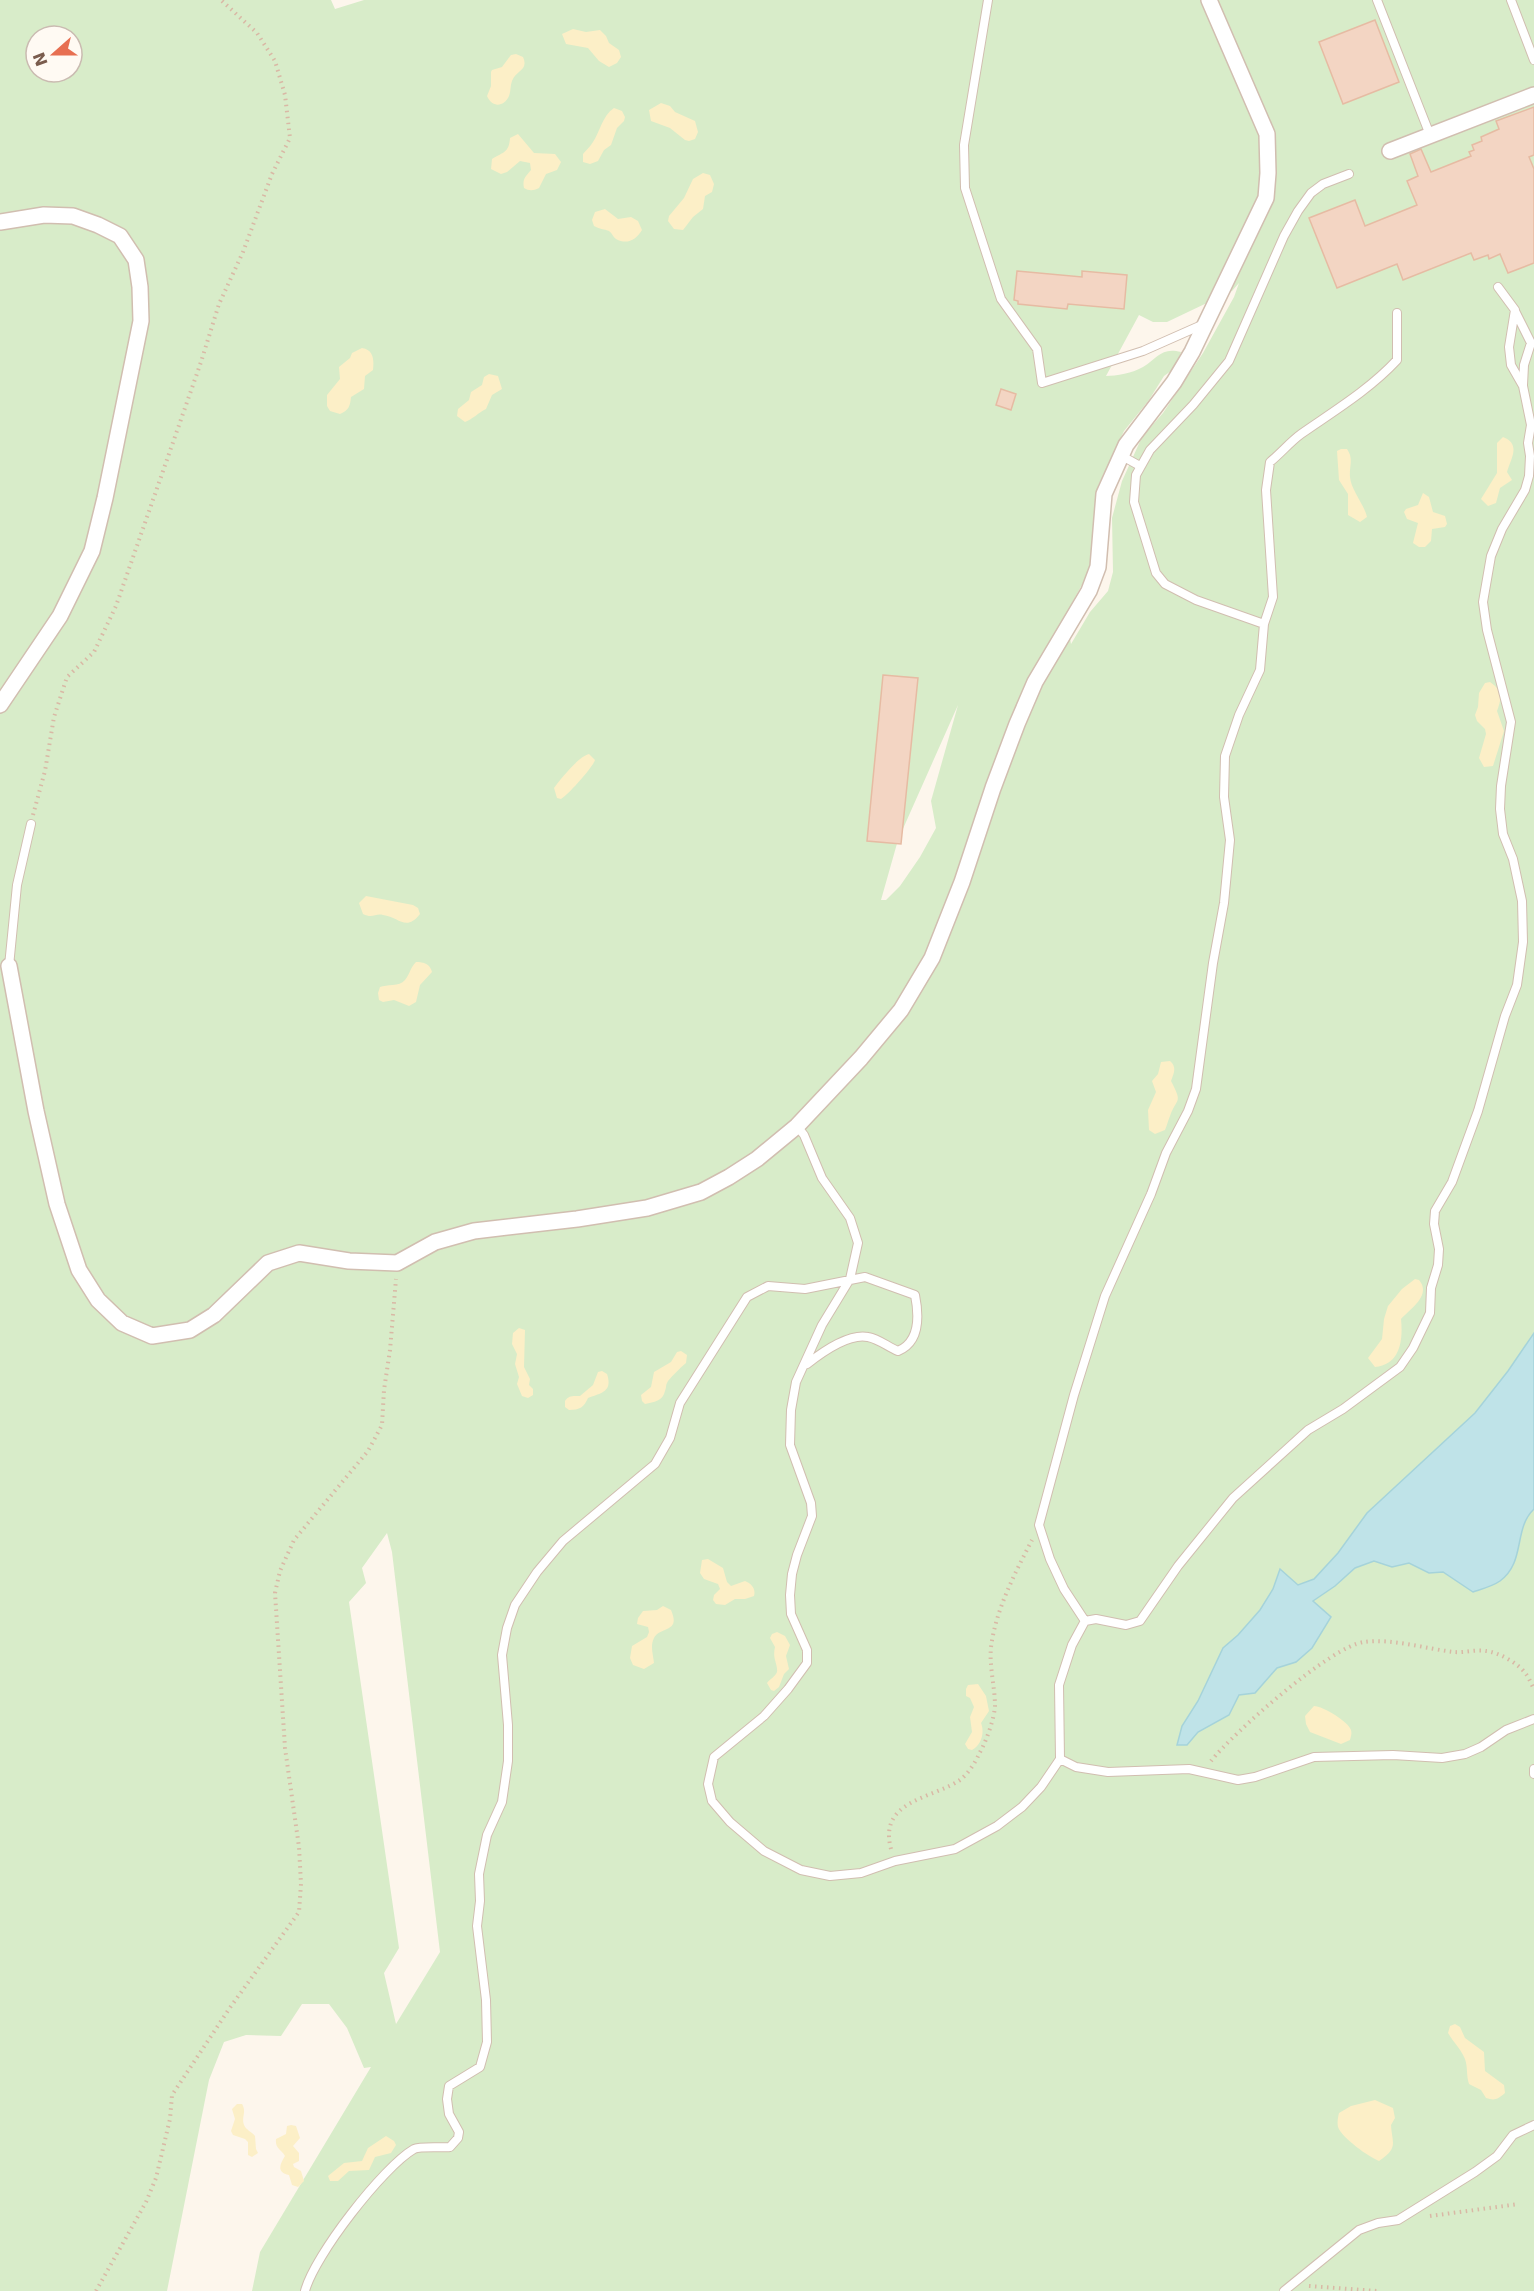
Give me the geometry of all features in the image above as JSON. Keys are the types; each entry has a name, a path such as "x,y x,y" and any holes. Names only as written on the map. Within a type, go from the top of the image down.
{"street":[{"path":"9,966 21,1017 36,1111 57,1204 79,1270 98,1300 122,1323 152,1336 190,1330 214,1315 268,1263 299,1253 349,1261 397,1263 435,1242 474,1231 647,1208 701,1192 757,1159 797,1126 861,1058 901,1010 932,958 962,882 1017,724 1035,682 1089,591 1098,567 1104,494 1126,445 1174,382 1207,322 1266,198 1267,134 1209,0"},
{"path":"1390,151 1534,95"},
{"path":"0,222 45,215 73,216 99,225 120,236 136,260 141,321 92,551 60,616 0,705"}],"lane":[{"path":"988,0 964,145 965,188 1001,299 1037,349 1042,382 1143,351 1207,322"},
{"path":"1377,0 1430,135"},
{"path":"1511,0 1534,60"},
{"path":"1264,624 1196,600 1165,584 1156,573 1134,501 1136,475 1150,450 1193,405 1229,361 1284,236 1298,211 1311,193 1323,184 1349,174"},
{"path":"797,1126 804,1135 822,1178 850,1218 858,1243 850,1279 822,1325 796,1382 791,1410 790,1445 812,1503 812,1516 792,1574 790,1605 790,1614 807,1650 807,1663 764,1716 714,1757 708,1784 712,1801 730,1822 764,1851 801,1870 830,1876 861,1873 895,1861 955,1849 997,1826 1022,1807 1041,1787 1060,1759 1059,1685 1072,1645 1085,1621 1096,1618 1126,1625 1140,1621 1178,1566 1233,1498 1308,1430 1343,1409 1400,1367 1413,1348 1430,1313 1431,1288 1438,1264 1439,1249 1434,1224 1435,1211 1452,1182 1478,1111 1516,985 1523,942 1522,901 1513,859 1503,834 1500,808 1501,786 1511,723 1487,630 1483,602 1491,556 1502,529 1525,490 1529,476 1528,443 1531,425 1523,386 1524,365 1533,345 1515,310 1498,287"},
{"path":"1515,310 1509,347 1511,365 1523,386"},
{"path":"1085,1621 1064,1589 1050,1559 1039,1525 1074,1395 1105,1296 1196,1089 1213,963 1224,903 1230,840 1224,797 1225,756 1239,715 1260,670 1264,624 1273,597 1266,490 1270,462 1286,450 1299,435 1331,416 1385,373 1397,360 1397,313"},
{"path":"1122,456 1140,466"},
{"path":"9,966 17,885 31,824"},
{"path":"305,2291 319,2259 389,2169 416,2148 450,2147 459,2138 459,2132 449,2114 447,2099 449,2086 480,2067 487,2042 486,2000 477,1926 479,1874 487,1835 502,1802 508,1761 508,1725 502,1654 507,1628 515,1605 525,1588 563,1541 655,1464 670,1438 680,1403 747,1297 768,1286 805,1289 865,1277 915,1295 918,1310 916,1329 906,1348 898,1351 865,1336 847,1340 824,1351 804,1366"},
{"path":"1060,1759 1076,1767 1108,1772 1189,1769 1238,1780 1255,1777 1314,1757 1393,1755 1442,1758 1465,1754 1481,1747 1506,1730 1534,1719"},
{"path":"1534,1769 1534,1774"},
{"path":"1284,2291 1359,2230 1378,2223 1398,2220 1475,2172 1497,2156 1513,2135 1534,2125"}],"path":[{"path":"31,824 45,771 54,717 67,676 94,652 116,606 219,304 243,252 272,174 290,138 285,95 275,61 257,33 221,0"},
{"path":"96,2291 146,2202 156,2178 170,2119 172,2095 229,2009 299,1912 301,1884 299,1847 285,1748 275,1593 280,1571 294,1540 369,1451 382,1425 397,1263"},
{"path":"895,1861 889,1842 891,1824 895,1815 908,1804 963,1778 980,1754 995,1709 991,1648 1000,1610 1039,1525"},
{"path":"1203,1771 1224,1744 1244,1725 1323,1664 1351,1645 1366,1641 1426,1646 1456,1653 1487,1651 1510,1661 1525,1672 1534,1689"},
{"path":"1398,2220 1519,2204"},
{"path":"1294,2284 1377,2291"}],"green space":[{"path":"0,0 331,0 335,9 364,0 1534,0 1534,2291 252,2291 260,2252 371,2067 364,2068 347,2028 329,2004 302,2004 281,2036 246,2035 224,2042 209,2080 167,2291 0,2291","holes":["1239,283 1234,297 1203,353 1163,413 1142,437 1122,481 1112,518 1113,572 1108,591 1090,612 1071,644 1066,614 1084,581 1093,557 1098,486 1124,431 1149,400 1164,376 1175,368 1181,352 1164,352 1139,369 1106,376 1139,315 1153,322 1167,322 1232,291","958,705 931,801 936,828 900,886 886,900 881,900 898,840","387,1533 392,1552 440,1952 396,2024 384,1973 399,1948 349,1602 366,1583 362,1568"]}],"sand":[{"path":"573,29 586,32 600,30 609,43 619,50 621,57 617,63 609,67 599,61 588,48 566,44 562,34"},
{"path":"516,54 523,57 523,68 512,81 507,100 498,105 492,103 487,96 491,86 491,72 502,67 511,55"},
{"path":"661,103 695,121 698,132 695,139 685,140 670,128 651,121 649,110"},
{"path":"614,108 622,111 625,117 617,128 611,145 604,150 598,161 590,164 583,162 583,154 593,142 607,115"},
{"path":"518,134 534,153 555,154 561,162 557,170 546,174 539,188 535,190 524,188 524,180 531,170 530,163 520,161 501,174 491,169 492,159 505,152 510,138"},
{"path":"703,173 710,175 714,184 712,192 705,196 703,209 683,230 674,229 668,221 669,216 684,198 693,179"},
{"path":"605,209 618,219 631,217 638,221 642,230 631,240 624,242 616,239 609,231 594,226 592,220 595,212"},
{"path":"362,348 371,353 373,363 373,370 365,376 364,389 351,397 345,411 340,414 330,411 327,406 327,395 340,379 339,367 350,358 352,353"},
{"path":"489,374 498,376 502,389 492,395 486,409 465,422 457,416 458,409 469,400 471,392 482,385 484,377"},
{"path":"1503,437 1509,440 1513,448 1507,472 1512,480 1500,488 1496,503 1488,506 1481,499 1497,473 1497,443"},
{"path":"1347,449 1349,453 1351,482 1367,517 1360,522 1348,515 1348,494 1339,480 1337,451"},
{"path":"1423,493 1429,497 1433,512 1445,516 1447,524 1445,527 1432,529 1431,541 1425,547 1419,547 1413,543 1418,523 1407,519 1404,512 1418,505"},
{"path":"1490,682 1499,691 1500,702 1497,711 1504,731 1493,766 1484,767 1479,758 1486,734 1475,715 1479,693 1485,683"},
{"path":"589,754 595,760 590,768 561,799 557,798 554,788 575,764"},
{"path":"366,896 413,905 418,908 420,914 411,922 406,923 389,916 363,914 359,903"},
{"path":"416,962 426,964 432,972 420,985 416,1002 409,1006 394,1000 383,1002 379,1000 380,987 402,982 407,978"},
{"path":"1170,1061 1174,1068 1171,1081 1178,1100 1165,1130 1155,1134 1149,1130 1148,1110 1156,1092 1152,1081 1158,1074 1161,1062"},
{"path":"1415,1279 1419,1280 1423,1291 1418,1301 1401,1319 1401,1342 1398,1350 1390,1361 1375,1367 1368,1358 1382,1339 1388,1306 1402,1289"},
{"path":"519,1328 525,1330 524,1367 530,1379 529,1385 533,1389 533,1395 528,1398 522,1396 517,1384 519,1377 515,1364 517,1354 512,1344 513,1333"},
{"path":"681,1351 687,1355 686,1363 668,1381 662,1397 645,1404 641,1395 651,1387 654,1372 671,1362 677,1352"},
{"path":"602,1371 607,1374 608,1380 605,1391 588,1398 579,1409 569,1410 565,1407 567,1399 571,1396 580,1396 593,1385 598,1372"},
{"path":"708,1559 723,1568 727,1582 731,1586 745,1581 750,1584 754,1589 754,1596 735,1599 725,1605 716,1604 713,1600 714,1595 720,1589 718,1584 704,1579 700,1573 702,1560"},
{"path":"663,1606 671,1610 674,1622 672,1626 654,1638 652,1647 654,1663 644,1669 633,1665 630,1658 632,1646 647,1637 649,1632 648,1627 637,1624 638,1618 643,1611 657,1610"},
{"path":"777,1632 785,1636 790,1645 786,1656 789,1669 784,1674 779,1687 774,1691 767,1683 777,1672 775,1647 770,1638"},
{"path":"978,1684 986,1696 989,1711 981,1723 983,1731 980,1742 972,1750 968,1749 965,1744 972,1732 970,1717 974,1707 970,1698 966,1696 966,1689 968,1685"},
{"path":"1314,1706 1329,1711 1346,1723 1351,1730 1350,1740 1341,1744 1310,1732 1305,1716"},
{"path":"1455,2024 1460,2027 1465,2038 1484,2052 1485,2071 1504,2085 1505,2093 1498,2098 1486,2098 1481,2090 1469,2084 1465,2059 1448,2033 1450,2026"},
{"path":"1375,2100 1393,2108 1395,2118 1391,2125 1392,2149 1379,2161 1350,2142 1338,2127 1339,2113 1351,2106"},
{"path":"237,2104 242,2104 244,2125 255,2136 258,2153 252,2157 248,2155 248,2142 233,2135 231,2131 235,2119 232,2109"},
{"path":"287,2126 296,2126 300,2138 293,2146 299,2153 299,2161 293,2164 301,2171 304,2181 298,2187 292,2185 289,2175 281,2170 285,2156 277,2147 276,2142 276,2139 286,2134"},
{"path":"386,2136 396,2145 391,2153 375,2157 369,2170 349,2171 338,2181 330,2181 328,2176 344,2163 362,2161 368,2148"}],"water":[{"path":"1534,1333 1534,1509 1523,1526 1517,1555 1508,1573 1497,1583 1473,1592 1443,1572 1429,1573 1409,1563 1392,1567 1374,1561 1355,1568 1313,1601 1331,1617 1312,1648 1296,1662 1277,1668 1255,1693 1239,1695 1229,1715 1198,1732 1187,1745 1177,1745 1182,1726 1198,1701 1223,1648 1260,1610 1273,1589 1280,1569 1298,1585 1314,1579 1338,1553 1367,1513 1475,1413"}],"building":[{"path":"1375,20 1399,82 1343,104 1319,42"},
{"path":"1534,107 1534,155 1529,157 1534,169 1534,263 1508,273 1500,254 1489,259 1488,255 1474,260 1471,253 1403,280 1397,264 1337,288 1309,218 1355,200 1365,226 1417,205 1407,181 1418,176 1410,154 1421,149 1431,172 1471,156 1469,152 1474,150 1472,145 1482,141 1481,137 1499,129 1496,121"},
{"path":"1017,271 1082,277 1082,271 1127,275 1124,309 1068,304 1067,309 1018,304 1018,301 1014,300"},
{"path":"1001,389 1016,394 1011,410 996,405"},
{"path":"883,675 918,678 901,844 867,841"}]}
